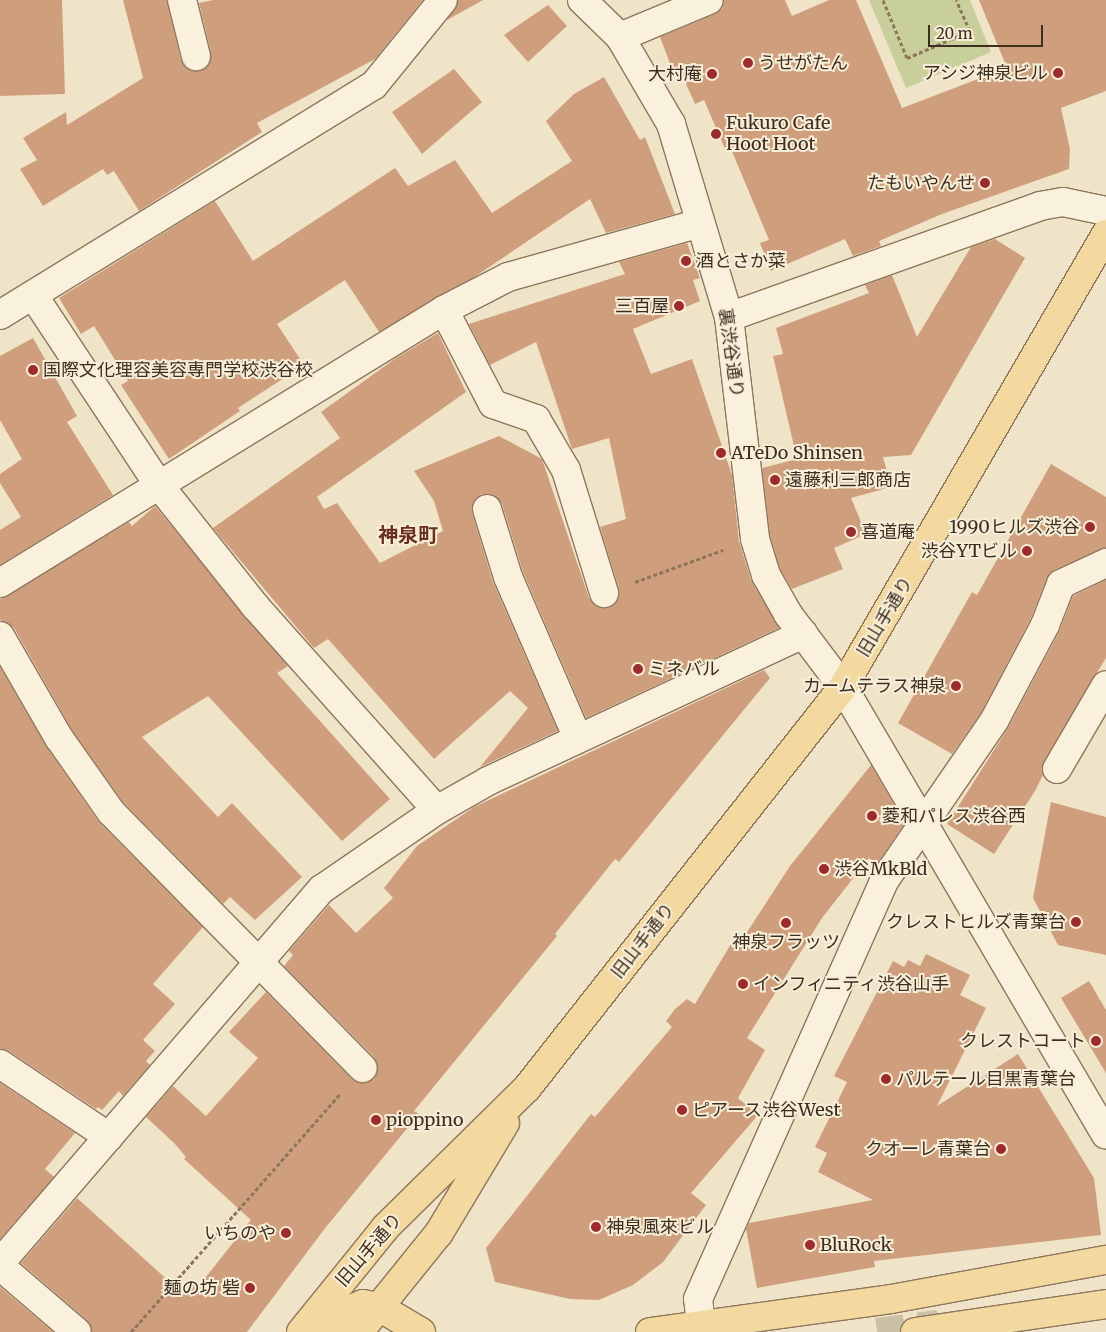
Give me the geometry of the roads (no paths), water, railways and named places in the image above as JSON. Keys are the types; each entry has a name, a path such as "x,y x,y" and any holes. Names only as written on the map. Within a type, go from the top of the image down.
{"main road":[{"name":"旧山手通り","path":"359,1332 439,1233 527,1088 843,687 1106,234"},
{"name":"旧山手通り","path":"301,1332 386,1227 527,1088"},
{"path":"650,1332 891,1299 1106,1260"},
{"path":"332,1332 350,1310 364,1304 379,1307 421,1332"},
{"path":"915,1332 1106,1304"}],"street":[{"path":"182,0 196,56"},
{"path":"0,315 374,85 443,0"},
{"name":"裏渋谷通り","path":"582,0 620,37 671,124 729,317 754,539 774,590 803,634 843,687 1106,1135"},
{"path":"620,37 709,0"},
{"path":"729,317 1040,206 1063,202 1106,212"},
{"path":"0,583 158,484 444,310 508,277 700,223"},
{"path":"33,295 158,484 255,606 437,810"},
{"path":"444,310 493,404 536,419 566,470 604,593"},
{"path":"487,509 508,578 578,739"},
{"path":"701,1326 698,1299 884,881 994,721 1045,625 1061,584 1106,563"},
{"path":"77,1332 0,1265 322,890 437,810 488,781 803,634"},
{"path":"0,636 59,738 111,812 260,961 363,1068"},
{"path":"1057,769 1106,685"},
{"path":"0,1064 109,1137"}],"tunnel":[{"path":"877,1332 938,1324"}],"place":[{"name":"うせがたん","path":"748,63"},
{"name":"アシジ神泉ビル","path":"1058,73"},
{"name":"大村庵","path":"712,74"},
{"name":"Fukuro Cafe Hoot Hoot","path":"716,134"},
{"name":"たもいやんせ","path":"985,183"},
{"name":"酒とさか菜","path":"686,261"},
{"name":"三百屋","path":"679,306"},
{"name":"国際文化理容美容専門学校渋谷校","path":"33,370"},
{"name":"ATeDo Shinsen","path":"721,453"},
{"name":"遠藤利三郎商店","path":"775,480"},
{"name":"1990ヒルズ渋谷","path":"1090,527"},
{"name":"喜道庵","path":"851,532"},
{"name":"渋谷YTビル","path":"1027,551"},
{"name":"ミネバル","path":"638,669"},
{"name":"カームテラス神泉","path":"956,686"},
{"name":"菱和パレス渋谷西","path":"872,816"},
{"name":"渋谷MkBld","path":"824,869"},
{"name":"クレストヒルズ青葉台","path":"1076,922"},
{"name":"神泉フラッツ","path":"786,923"},
{"name":"インフィニティ渋谷山手","path":"743,984"},
{"name":"クレストコート","path":"1096,1041"},
{"name":"パルテール目黒青葉台","path":"886,1079"},
{"name":"ピアース渋谷West","path":"682,1110"},
{"name":"pioppino","path":"376,1120"},
{"name":"クオーレ青葉台","path":"1001,1149"},
{"name":"神泉風來ビル","path":"596,1227"},
{"name":"いちのや","path":"286,1233"},
{"name":"BluRock","path":"810,1245"},
{"name":"麺の坊 砦","path":"250,1288"}],"district":[{"name":"神泉町","path":"408,534"}]}
